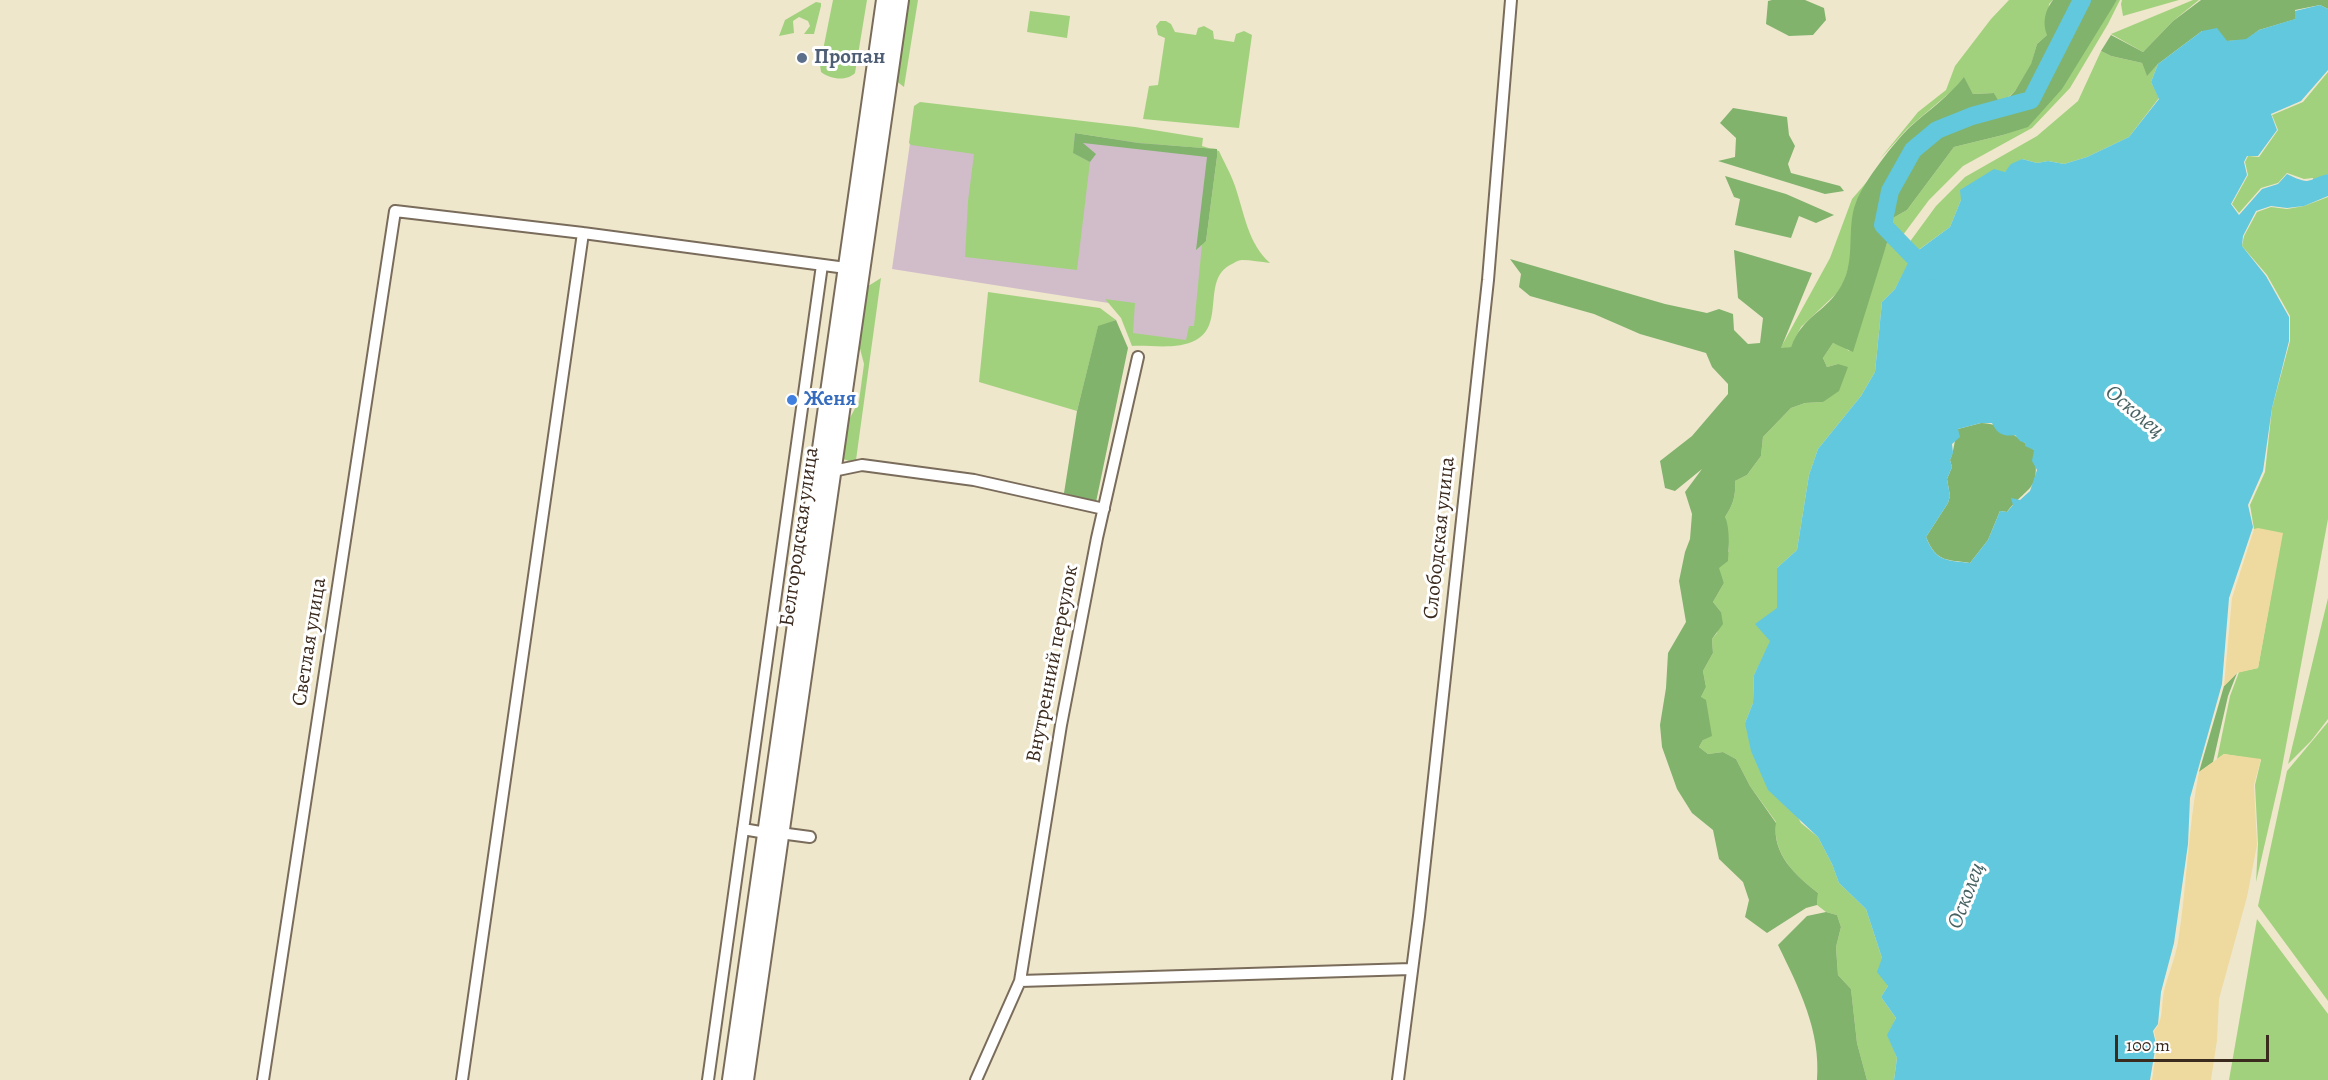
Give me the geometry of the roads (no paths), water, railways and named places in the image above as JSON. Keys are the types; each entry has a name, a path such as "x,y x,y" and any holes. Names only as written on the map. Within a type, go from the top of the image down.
{"main road":[{"name":"Белгородская улица","path":"745,1080 773,833 846,268 885,0"},
{"name":"Белгородская улица","path":"731,1080 833,471 900,0"}],"street":[{"name":"Слободская улица","path":"1398,1080 1419,916 1488,280 1511,0"},
{"name":"Светлая улица","path":"264,1080 395,210 583,233"},
{"path":"462,1080 583,233 846,268"},
{"path":"708,1080 822,265"},
{"name":"Внутренний переулок","path":"976,1080 1020,981 1060,724 1104,508 1138,357"},
{"path":"833,471 862,465 896,469 974,480 1104,508"},
{"path":"743,829 810,837"},
{"path":"1020,981 1411,969"}],"water":[{"path":"2320,5 2328,9 2328,70 2301,101 2271,114 2277,130 2258,156 2247,156 2244,162 2247,175 2231,204 2239,215 2262,189 2278,184 2287,174 2305,181 2328,174 2328,196 2304,206 2287,208 2271,206 2256,211 2243,236 2242,246 2266,276 2289,317 2289,341 2272,408 2263,471 2248,505 2253,527 2229,598 2222,684 2190,798 2188,844 2174,943 2161,992 2158,1024 2153,1031 2156,1044 2150,1080 1894,1080 1897,1058 1887,1035 1896,1018 1881,997 1888,986 1877,972 1882,958 1866,909 1839,883 1818,837 1768,790 1751,751 1745,723 1753,703 1754,675 1770,641 1755,624 1777,608 1777,568 1797,550 1809,475 1818,449 1861,396 1875,372 1882,302 1895,289 1912,255 1950,227 1961,200 1960,190 1994,169 2005,172 2011,164 2022,159 2037,163 2048,161 2064,164 2087,157 2129,137 2159,99 2151,82 2158,64 2202,31 2217,28 2227,41 2246,39 2259,30 2295,19 2295,11","holes":["1981,423 1992,423 1999,432 2007,436 2015,435 2025,443 2025,446 2034,450 2032,461 2037,470 2030,491 2020,500 2011,498 2013,505 2007,512 2000,511 1988,540 1970,563 1943,558 1934,551 1926,537 1948,503 1950,496 1947,479 1952,467 1950,460 1953,453 1952,444 1960,437 1958,429"]}],"waterway":[{"name":"Осколец","path":"1931,271 1883,225 1890,191 1913,150 1937,130 1972,116 2031,100 2082,0"}],"place":[{"name":"Пропан","path":"802,58"},
{"name":"Женя","path":"792,400"}]}
